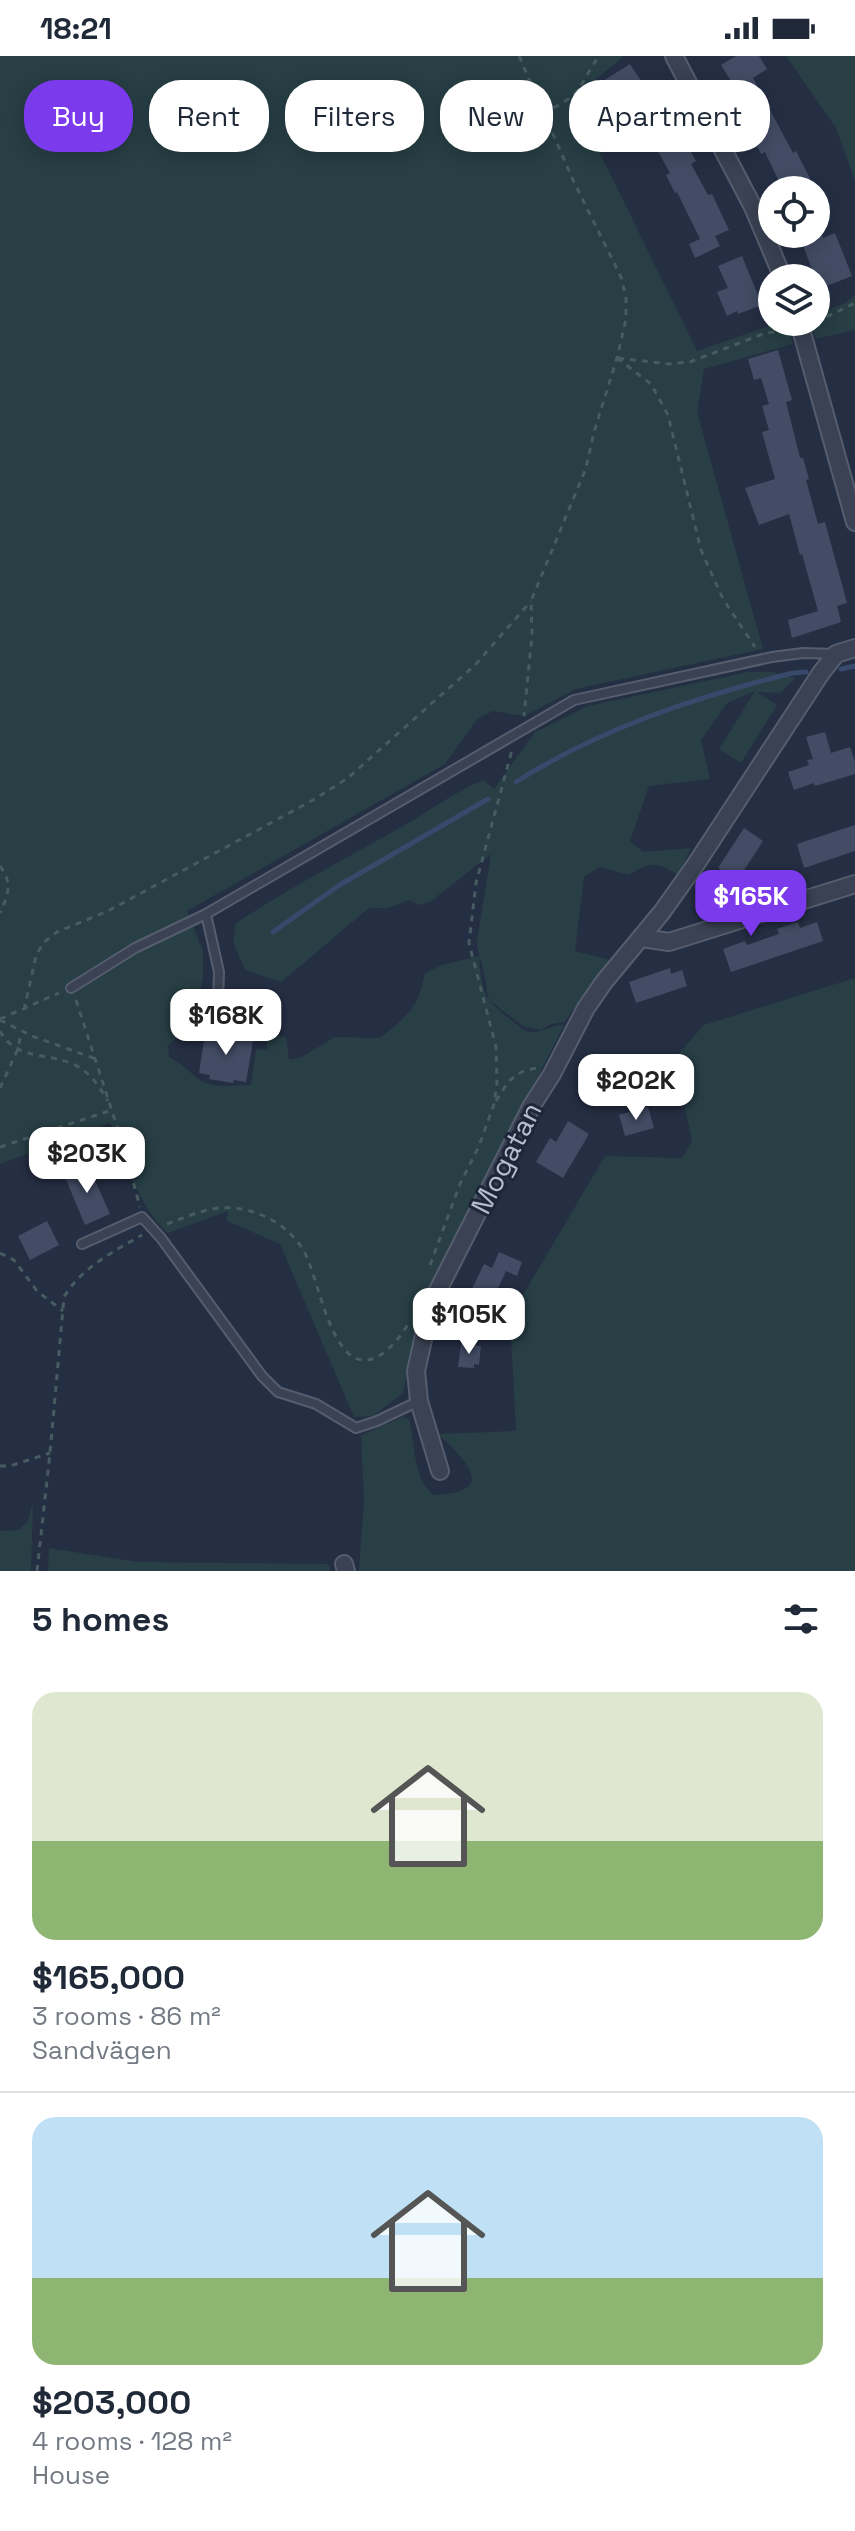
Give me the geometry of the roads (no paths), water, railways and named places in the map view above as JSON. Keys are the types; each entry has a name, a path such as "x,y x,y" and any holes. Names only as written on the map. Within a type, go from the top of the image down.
{"street":[{"path":"674,56 753,207 777,264"},
{"path":"808,336 855,522"},
{"path":"836,654 855,648"},
{"name":"Mogatan","path":"440,1471 419,1401 416,1371 431,1304 531,1107 586,1008 696,864 836,654"},
{"path":"642,938 669,942 855,884"}],"lane":[{"path":"71,988 135,948 206,914 574,700 763,660 803,653 836,654"},
{"path":"206,914 219,972 218,1003"},
{"path":"82,1244 142,1217 262,1376 278,1392 316,1404 356,1428 419,1401"}],"waterway":[{"path":"841,669 855,666"},
{"path":"516,782 582,746 650,716 721,693 806,672"},
{"path":"273,932 338,886 488,799"}]}
